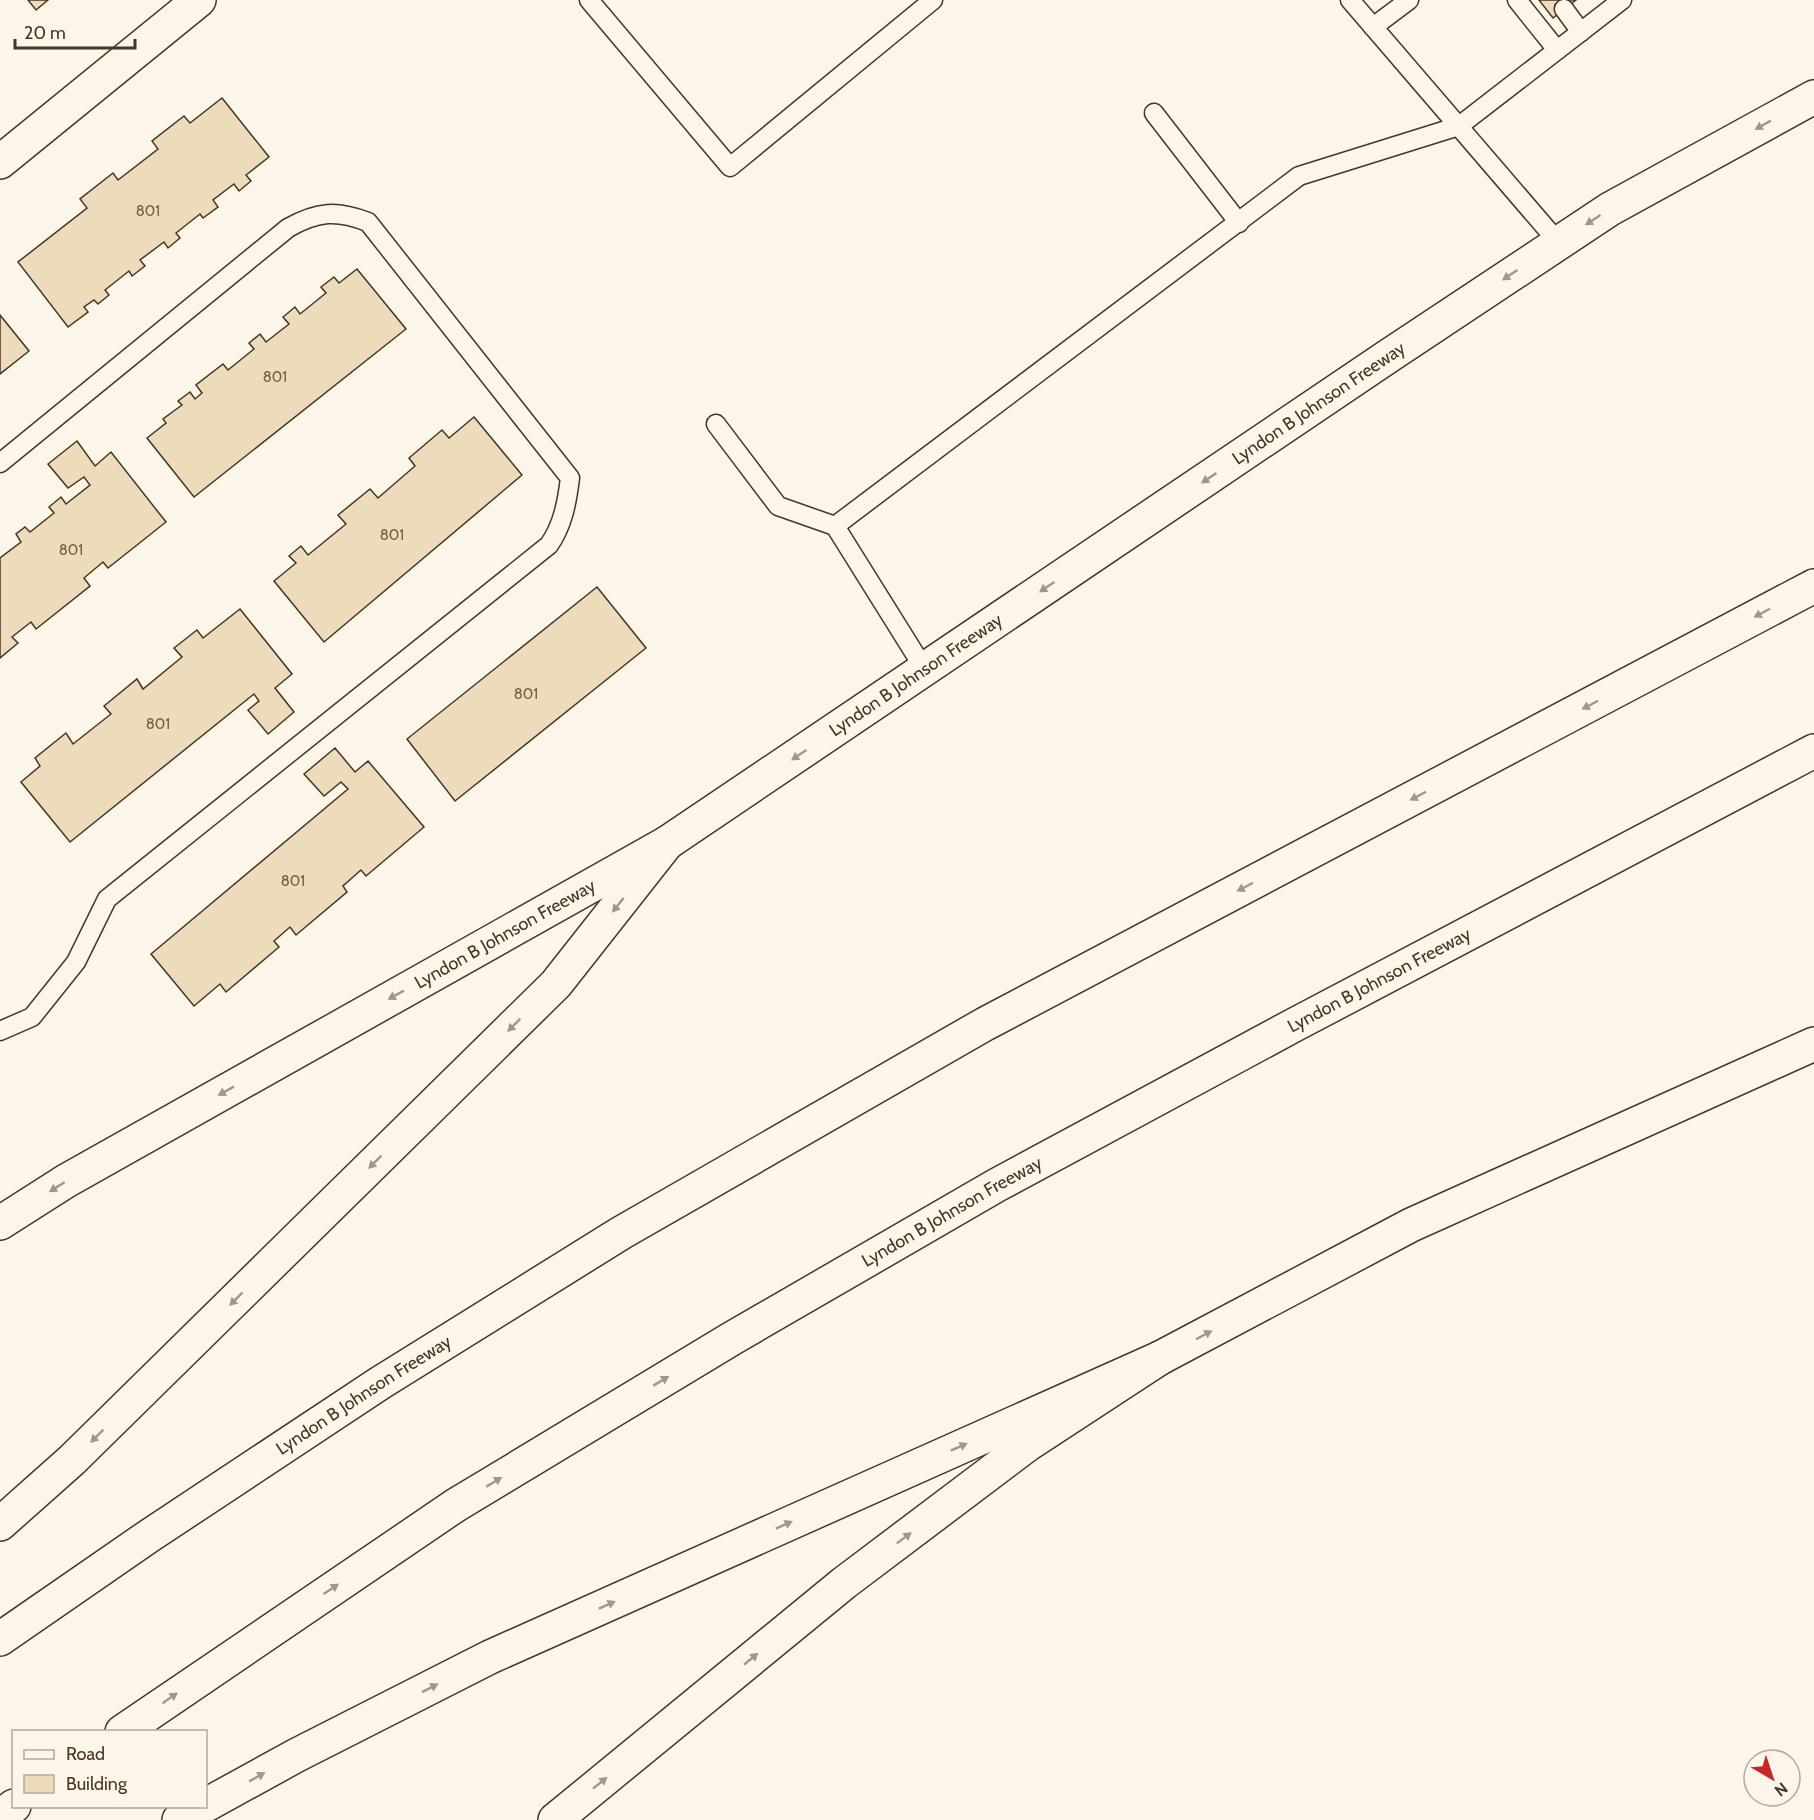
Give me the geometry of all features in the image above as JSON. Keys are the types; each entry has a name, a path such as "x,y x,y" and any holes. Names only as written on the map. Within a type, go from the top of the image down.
{"main road":[{"path":"0,162 199,0"},
{"name":"Lyndon B Johnson Freeway","path":"0,1223 66,1181 667,843 1610,208 1814,97"},
{"name":"Lyndon B Johnson Freeway","path":"0,1639 149,1536 371,1389 631,1227 985,1024 1814,586"},
{"name":"Lyndon B Johnson Freeway","path":"123,1730 456,1505 813,1291 1007,1179 1814,751"},
{"path":"0,1524 72,1460 556,984 667,843"},
{"path":"207,1804 297,1755 490,1657 1160,1358 1411,1225 1814,1044"},
{"path":"555,1820 844,1583 1027,1445 1160,1358"},
{"path":"179,1820 200,1808"}],"lane":[{"path":"589,0 730,167 933,0"},
{"path":"1350,0 1558,242"},
{"path":"1373,27 1409,0"},
{"path":"1517,0 1557,50"},
{"path":"835,526 1299,176 1459,126 1581,32 1614,2"},
{"path":"1564,9 1581,32"},
{"path":"1154,113 1239,223"},
{"path":"0,464 288,228 307,218 328,213 349,215 368,222 570,478 567,507 549,545 107,899 76,962 32,1017 0,1031"},
{"path":"716,424 778,506 835,526 925,670"}],"building":[{"path":"28,0 48,0 36,10"},
{"path":"1539,0 1576,0 1553,18"},
{"path":"222,98 269,157 246,175 251,181 239,191 234,184 213,200 218,207 203,218 200,214 176,233 180,238 168,248 164,242 140,260 145,266 132,276 129,271 105,290 109,295 98,304 94,300 84,307 88,312 68,327 18,262 87,208 80,199 113,173 118,180 158,149 152,141 184,116 190,123"},
{"path":"357,269 406,329 194,497 147,438 166,423 163,419 182,405 178,401 190,392 195,399 202,393 196,385 223,364 228,370 254,349 249,343 260,334 266,342 289,324 283,317 295,307 300,314 326,293 321,287 334,277 339,283"},
{"path":"0,315 29,351 0,374"},
{"path":"474,417 522,475 324,642 274,581 296,563 289,556 301,546 308,555 346,524 338,515 370,489 378,498 415,466 409,458 442,430 449,438"},
{"path":"77,441 95,466 111,452 166,522 108,568 103,562 84,578 90,586 36,629 31,622 12,637 18,643 0,658 0,558 21,542 16,534 25,527 30,532 54,513 49,507 61,497 66,504 90,485 84,477 68,488 48,464"},
{"path":"597,587 646,648 455,801 407,739"},
{"path":"240,609 292,674 275,688 294,712 268,734 248,710 259,701 254,694 70,842 21,782 40,766 35,758 66,733 73,744 111,714 104,706 137,679 143,689 182,657 174,648 197,630 203,638"},
{"path":"335,748 355,772 368,761 424,827 366,876 361,870 343,886 347,892 296,935 290,927 274,941 279,947 226,992 220,984 194,1006 151,954 348,789 341,782 324,796 304,774"}]}
